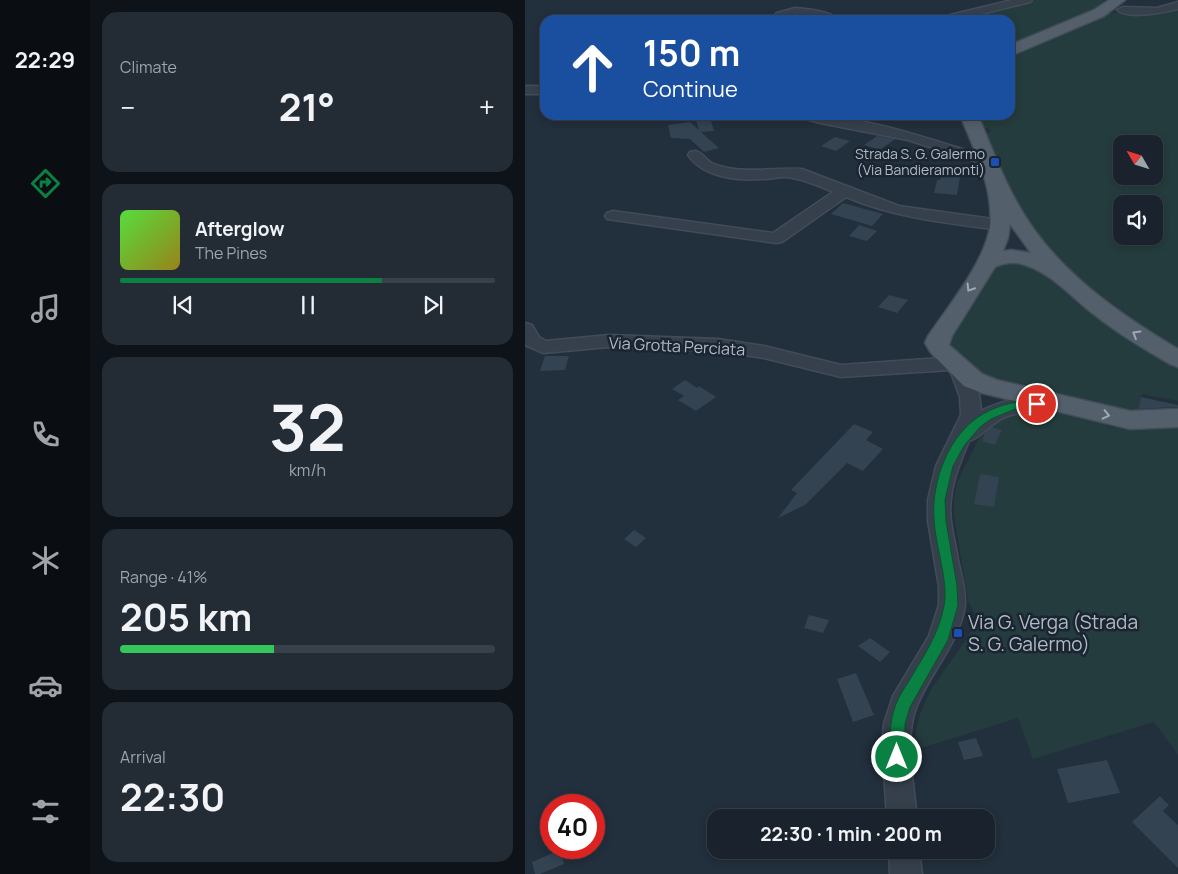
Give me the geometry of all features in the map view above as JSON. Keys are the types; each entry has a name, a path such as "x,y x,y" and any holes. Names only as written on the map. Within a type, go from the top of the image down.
{"main road":[{"path":"1015,49 1099,12 1118,0"},
{"path":"971,120 1006,200 994,248 937,343 939,348 979,383 1130,420 1178,418"},
{"path":"999,222 1038,248 1066,281"},
{"path":"986,263 1003,257 1019,256 1044,265 1108,316 1178,359"}],"street":[{"path":"963,15 1026,0"},
{"path":"1145,0 1141,4 1123,10 1157,11 1178,5"},
{"path":"779,15 791,10 812,15"},
{"path":"525,90 540,90"},
{"path":"823,120 913,136 990,164"},
{"path":"695,155 706,166 727,173 760,176 791,172 802,174 815,181 845,190 871,202 896,210 934,217 999,222"},
{"path":"613,216 776,238 845,190"},
{"name":"Via Grotta Perciata","path":"525,329 532,341 543,347 609,341 718,345 764,352 841,371 958,366"},
{"path":"901,809 896,743 898,724 903,705 941,640 951,605 951,586 940,521 939,500 947,466 960,443 971,415 970,397 958,366"},
{"path":"960,443 976,424 999,410 1013,405 1059,404"},
{"path":"905,859 906,874"}],"green space":[{"path":"1036,0 1105,0 1098,6 1110,13 1155,12 1178,6 1178,352 1077,283 1024,220 1028,217 1019,211 985,136 991,130 981,126 979,120 1015,120 1015,15 970,15"},
{"path":"1029,261 1178,366 1178,401 1142,394 1136,415 992,384 947,347 946,339 995,263"},
{"path":"1036,407 1102,419 1105,425 1114,428 1119,423 1121,429 1127,430 1129,425 1178,425 1178,755 1154,722 1033,759 1018,718 915,750 916,730 928,696 978,619 968,601 954,516 957,482 986,425 995,418"}],"building":[{"path":"696,120 711,120 714,131 701,132 719,148 704,152 690,139 671,138 668,125 690,122 699,130"},
{"path":"877,136 895,139 880,150 864,145"},
{"path":"835,137 850,141 836,151 821,146"},
{"path":"945,168 961,170 957,195 934,193 937,180 940,180"},
{"path":"843,203 883,214 872,226 831,214"},
{"path":"859,225 877,231 867,241 849,236"},
{"path":"889,295 908,300 897,313 878,307"},
{"path":"545,356 569,356 565,370 540,371"},
{"path":"685,380 716,397 696,411 678,400 684,396 672,389"},
{"path":"1141,397 1178,405 1178,407 1138,409"},
{"path":"854,424 873,432 866,440 883,449 863,471 847,463 805,505 778,518 797,493 791,490"},
{"path":"992,427 1002,430 995,445 982,441 985,433"},
{"path":"980,474 999,477 994,507 974,504"},
{"path":"634,530 646,538 636,547 624,539"},
{"path":"809,615 829,620 823,633 804,628"},
{"path":"870,638 890,652 880,662 858,646"},
{"path":"856,673 874,715 853,722 837,679"},
{"path":"976,738 983,756 964,760 958,742"},
{"path":"1107,760 1120,793 1068,803 1057,769"},
{"path":"1160,796 1169,805 1163,811 1178,825 1178,868 1132,822"},
{"path":"540,859 563,859 564,864 540,874 535,874 532,862"}],"place":[{"name":"Strada S. G. Galermo (Via Bandieramonti)","path":"995,162"},
{"name":"Via G. Verga (Strada S. G. Galermo)","path":"958,633"}],"route":[{"path":"897,757 898,724 903,705 941,640 948,622 951,605 951,586 940,521 939,500 947,466 960,443 976,424 987,416 1013,405 1037,404"}]}
